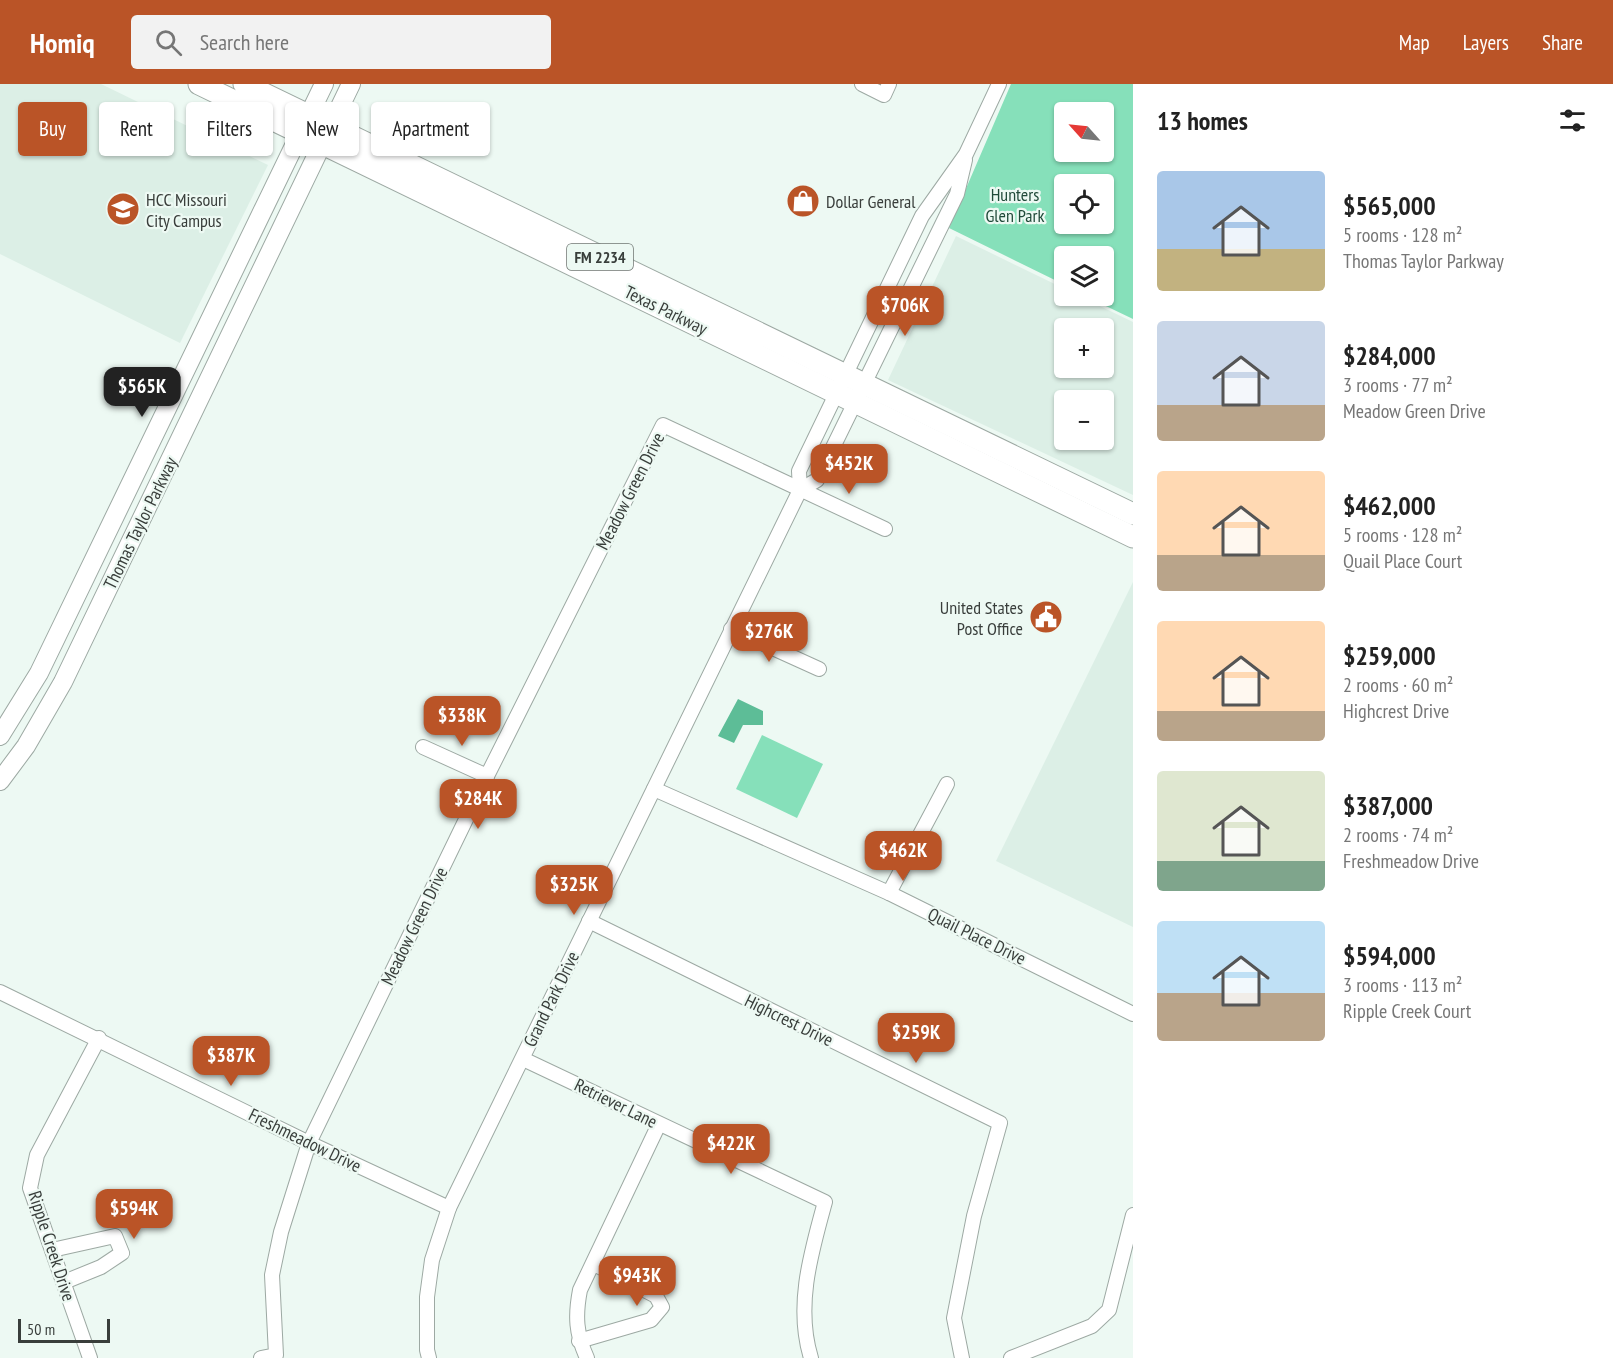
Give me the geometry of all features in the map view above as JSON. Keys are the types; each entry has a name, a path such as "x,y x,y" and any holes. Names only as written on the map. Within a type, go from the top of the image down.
{"main road":[{"name":"Texas Parkway","path":"199,84 285,117"},
{"name":"Texas Parkway","path":"244,84 285,111"},
{"name":"Texas Parkway","path":"359,151 851,389 1133,514"},
{"name":"Texas Parkway","path":"851,389 1033,488 1133,537"},
{"path":"1033,488 1045,483 1062,491 1073,486"}],"street":[{"name":"Thomas Taylor Parkway","path":"315,102 324,84"},
{"name":"Thomas Taylor Parkway","path":"342,102 351,84"},
{"path":"862,84 884,95 889,84"},
{"name":"Grand Park Drive","path":"800,490 817,480 851,389 922,216 966,154 999,84"},
{"name":"Grand Park Drive","path":"429,1358 427,1297 432,1260 449,1208 800,490 800,471 851,389 957,194 966,154"},
{"name":"Thomas Taylor Parkway","path":"0,736 39,673 289,156"},
{"name":"Thomas Taylor Parkway","path":"0,781 26,746 63,682 316,156"},
{"path":"214,312 237,324"},
{"name":"Meadow Green Drive","path":"261,1358 276,1356 272,1275 309,1143 487,776 663,425 800,490"},
{"path":"800,490 885,529"},
{"path":"731,630 819,669"},
{"path":"423,747 487,776"},
{"path":"889,893 947,784"},
{"name":"Quail Place Drive","path":"654,789 889,893 1133,1014"},
{"name":"Highcrest Drive","path":"589,921 1000,1123 974,1216 954,1318 962,1358"},
{"name":"Freshmeadow Drive","path":"0,992 99,1038 309,1143 449,1208"},
{"name":"Ripple Creek Drive","path":"90,1358 30,1188 37,1155 99,1038"},
{"name":"Retriever Lane","path":"523,1059 825,1202 806,1285 804,1334 811,1358"},
{"path":"587,1358 579,1341 575,1317 580,1290 659,1124"},
{"path":"1011,1358 1092,1326 1109,1310 1133,1215"},
{"path":"52,1250 115,1236 122,1252 101,1267 64,1282"},
{"path":"579,1341 651,1320 662,1307 656,1296 594,1264"}],"shaded area":[{"name":"HCC Missouri City Campus","path":"0,84 101,84 138,102 99,102 99,156 174,156 174,119 186,125 186,156 249,156 268,165 180,343 0,254"},
{"path":"956,236 1054,284 1054,306 1100,306 1133,322 1133,495 888,380"},
{"path":"1133,582 1133,927 996,861"},
{"path":"738,699 763,711 763,725 743,725 734,743 718,736"}],"green space":[{"name":"Hunters Glen Park","path":"1011,84 1133,84 1133,319 1106,306 1114,306 1114,246 1054,246 1054,280 949,228"},
{"path":"762,735 823,764 797,818 736,789"}],"place":[{"name":"Dollar General","path":"803,201"},
{"name":"HCC Missouri City Campus","path":"123,209"},
{"name":"United States Post Office","path":"1046,617"}]}
